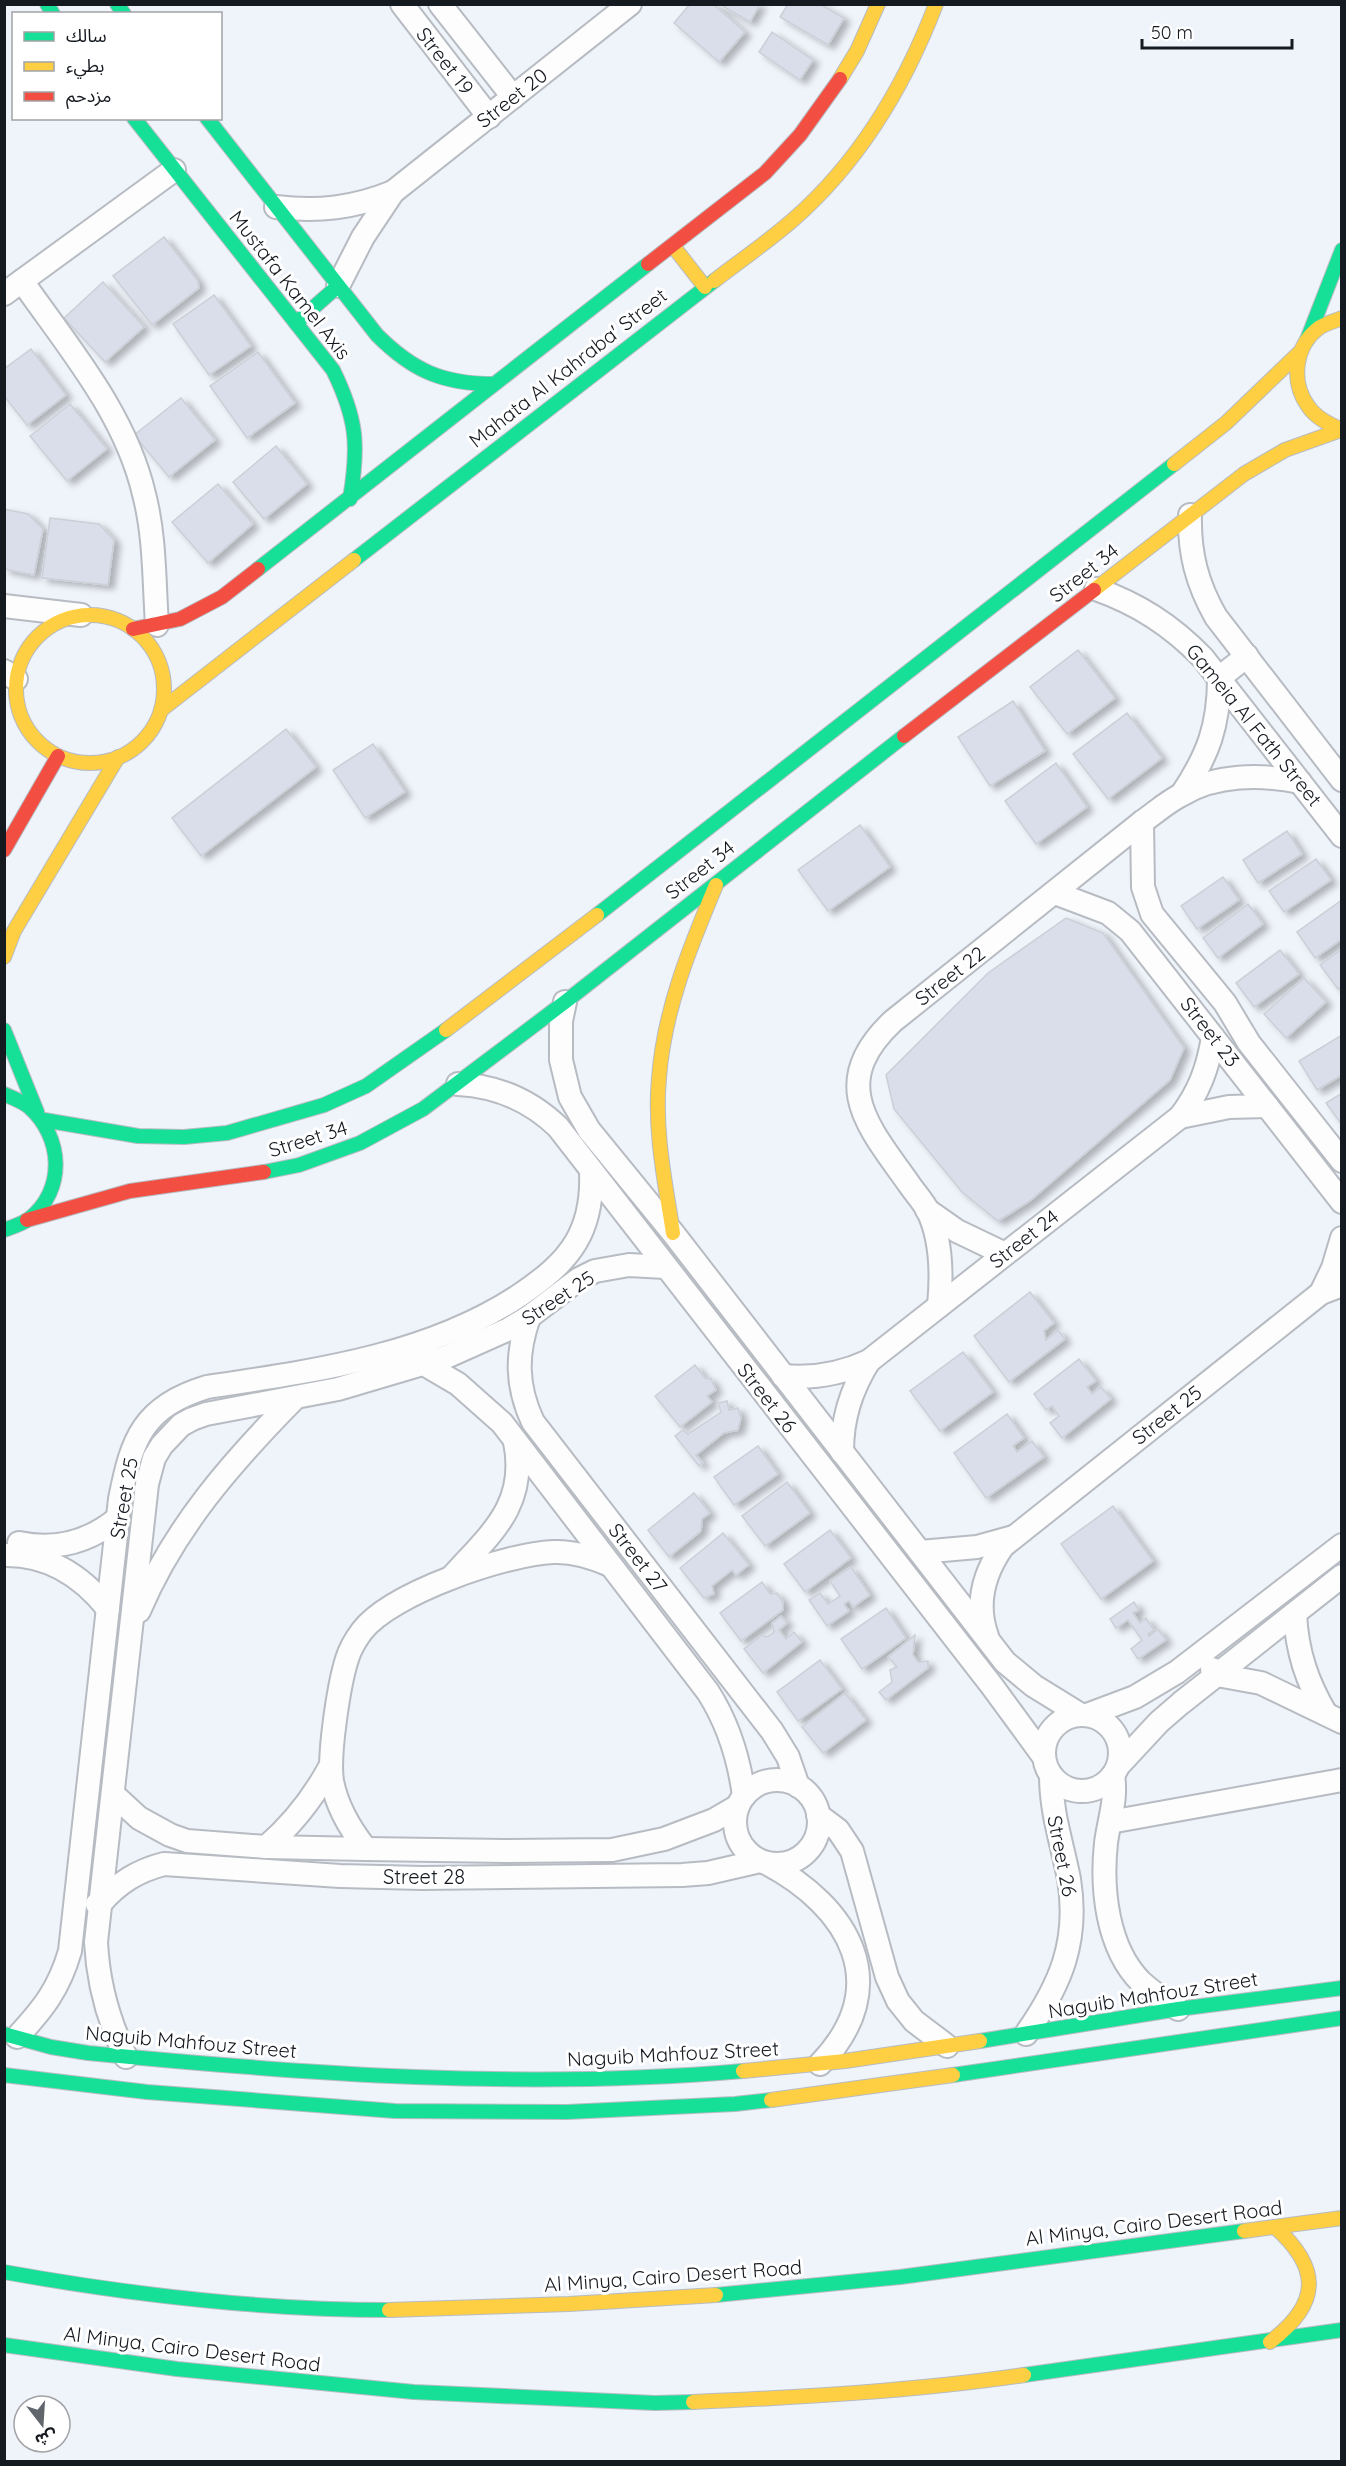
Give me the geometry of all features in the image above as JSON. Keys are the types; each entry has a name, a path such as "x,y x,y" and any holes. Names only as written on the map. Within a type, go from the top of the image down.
{"main road":[{"name":"Mahata Al Kahraba' Street","path":"134,629 157,625 202,610 222,597 765,173 801,135 847,72 878,4"},
{"name":"Mahata Al Kahraba' Street","path":"161,710 794,219 856,154 883,117 923,40 936,4"},
{"name":"Mustafa Kamel Axis","path":"136,120 333,370 351,412 356,435 357,458 350,499"},
{"name":"Mustafa Kamel Axis","path":"209,120 338,286 392,351 429,375 450,382 472,385 494,384"},
{"path":"674,246 705,287"},
{"path":"1341,250 1304,345 1296,375 1302,400 1318,420 1341,430"},
{"path":"296,323 338,286"},
{"name":"Street 34","path":"41,1116 138,1136 184,1137 227,1133 324,1105 366,1086 418,1051 562,942 1226,423 1327,323 1341,318"},
{"name":"Street 34","path":"27,1221 130,1191 262,1173 329,1156 391,1128 423,1109 565,1002 717,882 827,789 1096,589 1244,474 1286,450 1341,430"},
{"path":"81,615 99,615 117,620 134,629 150,645 160,665 164,687 161,710 152,729 137,746 118,757 99,762 78,762 58,756 42,746 29,732 20,716 10,675 37,636 57,622 81,615"},
{"path":"800,754 812,769"},
{"path":"4,850 58,756"},
{"path":"4,957 14,931 118,757"},
{"path":"673,1233 659,1139 658,1077 661,1046 675,986 717,882"},
{"path":"4,1030 41,1116 53,1137 57,1155 57,1174 52,1192 41,1208 27,1221 7,1232"},
{"path":"4,1094 18,1098 41,1116"},
{"name":"Naguib Mahfouz Street","path":"8,2072 147,2092 394,2111 483,2096 652,2078 820,2064 1178,2009 1341,1988"},
{"name":"Naguib Mahfouz Street","path":"12,2039 51,2047 126,2057 326,2074 591,2111 735,2104 850,2090 1341,2018"},
{"name":"Al Minya, Cairo Desert Road","path":"4,2272 86,2287 225,2303 302,2308 499,2307 642,2301 881,2279 1341,2218"},
{"path":"1270,2342 1288,2331 1301,2315 1308,2296 1309,2276 1304,2256 1292,2239 1275,2227"},
{"name":"Al Minya, Cairo Desert Road","path":"4,2345 177,2369 371,2388 655,2403 809,2397 911,2389 1270,2342 1341,2330"}],"street":[{"name":"Street 19","path":"402,4 489,117"},
{"name":"Street 19","path":"440,4 513,98"},
{"name":"Street 20","path":"338,286 363,237 393,192 630,4"},
{"path":"157,625 151,525 134,460 121,429 104,400 13,288 174,170"},
{"name":"Street 20","path":"276,207 336,208 365,202 393,192"},
{"name":"Gameia Al Fath Street","path":"1190,515 1192,558 1205,598 1216,617 1341,780"},
{"name":"Gameia Al Fath Street","path":"1096,589 1120,597 1165,623 1185,639 1219,678 1341,836"},
{"path":"4,606 81,615"},
{"path":"1219,678 1247,656"},
{"name":"Street 22","path":"1182,794 1198,769 1213,734 1217,716 1219,678"},
{"name":"Street 22","path":"939,1306 938,1248 927,1210 867,1124 859,1098 858,1084 864,1059 878,1036 893,1021 1142,822 1182,794 1220,781 1240,778 1280,778 1300,782"},
{"name":"Street 23","path":"1142,822 1142,872 1146,901 1152,914 1225,1003 1249,1043 1341,1161"},
{"name":"Street 23","path":"1055,893 1095,906 1119,920 1341,1202"},
{"path":"1159,968 1181,949"},
{"name":"Street 26","path":"565,1002 561,1021 561,1060 570,1097 589,1131 673,1233 1005,1662 1034,1686 1084,1715"},
{"name":"Street 24","path":"783,1376 827,1375 842,1372 869,1361 1180,1117 1193,1099 1203,1079 1213,1037"},
{"name":"Street 26","path":"458,1084 494,1089 527,1102 544,1113 570,1143 992,1686 1047,1766 1052,1810 1069,1878 1072,1925 1062,1971 1053,1993 1026,2034"},
{"name":"Street 24","path":"1180,1117 1229,1107 1267,1106"},
{"path":"570,1143 589,1131"},
{"path":"1301,1150 1320,1134"},
{"name":"Street 25","path":"12,2039 48,2002 58,1986 70,1951 118,1518 126,1466 137,1438 146,1425 168,1404 187,1394 228,1384 356,1362 431,1339 489,1313 540,1280 567,1256 581,1233 590,1208 591,1172"},
{"name":"Street 22","path":"927,1210 957,1231 1005,1254"},
{"name":"Street 25","path":"989,1641 981,1612 984,1582 995,1558 1013,1537 1331,1289 1333,1268 1341,1238"},
{"name":"Street 25","path":"126,2057 110,2022 100,1982 96,1942 147,1484 154,1458 162,1445 181,1425 206,1414 338,1389 424,1364 489,1340 529,1317 579,1279 595,1271 629,1265 665,1267"},
{"path":"540,1280 553,1299"},
{"name":"Street 27","path":"529,1317 519,1352 518,1370 525,1406 533,1422 730,1675 780,1744 791,1764 798,1786"},
{"name":"Street 24","path":"842,1452 842,1436 848,1404 869,1361"},
{"name":"Street 27","path":"424,1364 473,1396 514,1439 708,1692 729,1731 736,1752 741,1801"},
{"path":"228,1384 233,1409"},
{"path":"132,1629 158,1572 190,1518 229,1467 294,1399"},
{"path":"450,1579 498,1526 507,1512 518,1482 519,1466 514,1439 533,1422"},
{"path":"865,1525 885,1508"},
{"path":"19,1552 73,1544 97,1534 118,1518"},
{"name":"Street 25","path":"920,1552 976,1547 1013,1537"},
{"path":"4,1540 19,1552 43,1560 72,1574 86,1584 108,1609"},
{"path":"1341,1545 1178,1672 1135,1697 1061,1721 1047,1736 1047,1766 1059,1784 1082,1791 1099,1787 1158,1722 1341,1576"},
{"path":"366,1849 341,1810 332,1780 331,1765 347,1657 362,1630 385,1609 450,1579 513,1558 536,1554 574,1553 610,1564"},
{"path":"1295,1614 1298,1646 1306,1676 1334,1718"},
{"path":"1200,1655 1217,1675 1261,1683 1300,1704 1334,1718"},
{"path":"708,1692 730,1675"},
{"path":"1084,1715 1107,1724 1114,1732 1121,1754 1116,1770"},
{"path":"266,1847 304,1810 331,1765"},
{"name":"Street 26","path":"1116,1770 1115,1799 1106,1843 1106,1883 1111,1924 1117,1945 1127,1964 1141,1981 1178,2009"},
{"path":"1110,1822 1341,1780"},
{"path":"763,1862 784,1863 801,1857 816,1838 819,1827 818,1815 807,1794 798,1786 787,1782 769,1782 752,1788 741,1801 735,1828 743,1848 763,1862 792,1877 828,1908 848,1939 854,1957 858,1985 855,2010 842,2039 820,2064"},
{"name":"Street 28","path":"113,1794 139,1818 187,1841 203,1855 340,1876 682,1875 708,1873 763,1862"},
{"name":"Street 28","path":"100,1904 121,1883 147,1868 203,1855 266,1847 505,1851 612,1850 638,1846 690,1831 741,1801"},
{"path":"818,1815 838,1830 852,1851 887,1977 897,2001 914,2021 947,2046"},
{"path":"504,1877 505,1851"},
{"path":"75,1903 100,1904"}],"building":[{"path":"690,4 713,4 745,32 719,62 674,23"},
{"path":"719,4 760,4 750,22"},
{"path":"788,4 820,4 844,18 828,45 780,17"},
{"path":"772,32 813,60 800,80 759,52"},
{"path":"164,237 198,281 199,288 152,325 113,276"},
{"path":"103,282 144,327 105,362 64,318"},
{"path":"214,295 251,346 209,375 173,324"},
{"path":"31,349 66,395 27,425 4,396 4,369"},
{"path":"258,352 295,403 247,438 210,386"},
{"path":"181,398 215,440 169,477 134,435"},
{"path":"70,404 107,449 67,481 30,436"},
{"path":"276,446 307,484 264,519 233,482"},
{"path":"218,484 253,524 208,563 172,522"},
{"path":"4,509 28,514 43,529 34,575 4,569"},
{"path":"50,518 99,524 114,540 108,585 42,578"},
{"path":"1078,650 1115,698 1067,734 1030,687"},
{"path":"1013,701 1045,751 990,786 958,737"},
{"path":"1127,713 1162,758 1108,799 1073,754"},
{"path":"286,729 316,767 201,856 172,818"},
{"path":"373,744 405,792 365,818 333,770"},
{"path":"1056,763 1087,807 1036,844 1005,801"},
{"path":"860,825 890,867 828,911 798,870"},
{"path":"1287,831 1302,854 1258,883 1243,860"},
{"path":"1316,859 1331,880 1284,912 1269,891"},
{"path":"1223,877 1239,900 1197,929 1181,906"},
{"path":"1342,900 1342,939 1315,958 1297,932"},
{"path":"1248,904 1263,924 1218,958 1203,938"},
{"path":"1066,918 1103,933 1184,1048 1170,1080 1030,1201 998,1221 962,1192 894,1109 886,1075 988,973"},
{"path":"1342,949 1342,987 1338,989 1320,965"},
{"path":"1280,950 1299,974 1254,1007 1236,983"},
{"path":"1304,978 1326,1002 1286,1038 1264,1014"},
{"path":"1342,1035 1342,1075 1317,1090 1299,1061"},
{"path":"1342,1093 1342,1125 1326,1103"},
{"path":"1030,1292 1054,1323 1044,1331 1046,1340 1058,1330 1065,1339 1009,1382 974,1336"},
{"path":"963,1352 993,1392 940,1431 910,1391"},
{"path":"1079,1359 1096,1381 1087,1387 1092,1394 1101,1387 1111,1399 1062,1438 1050,1423 1059,1416 1052,1406 1046,1410 1034,1394"},
{"path":"695,1365 705,1378 711,1379 716,1390 707,1396 712,1402 680,1427 655,1396"},
{"path":"727,1401 729,1410 738,1408 741,1418 738,1430 724,1433 696,1455 703,1463 699,1466 675,1436 683,1430 688,1434 721,1412 718,1403"},
{"path":"1007,1414 1024,1438 1013,1446 1017,1452 1032,1441 1044,1457 986,1498 954,1453"},
{"path":"758,1446 778,1474 734,1505 714,1477"},
{"path":"787,1482 810,1513 765,1546 742,1516"},
{"path":"694,1493 710,1513 702,1519 701,1531 669,1557 648,1530"},
{"path":"1113,1506 1153,1561 1101,1599 1061,1544"},
{"path":"830,1530 851,1558 805,1592 784,1564"},
{"path":"723,1533 749,1565 736,1575 732,1570 712,1586 714,1594 704,1598 680,1568"},
{"path":"851,1567 870,1595 853,1607 849,1601 844,1604 849,1611 827,1626 809,1600 820,1593 828,1604 840,1596 830,1581"},
{"path":"762,1582 770,1594 777,1593 783,1602 783,1610 741,1641 720,1613"},
{"path":"1134,1602 1139,1610 1133,1613 1140,1623 1146,1618 1154,1630 1148,1634 1149,1636 1158,1629 1166,1640 1138,1659 1131,1649 1142,1640 1128,1620 1116,1628 1110,1619"},
{"path":"886,1608 906,1638 862,1669 841,1639"},
{"path":"781,1616 787,1623 779,1630 786,1639 794,1632 802,1642 763,1673 744,1649 762,1635 767,1637 774,1632 772,1623"},
{"path":"915,1635 913,1655 918,1662 928,1661 928,1668 886,1700 879,1692 892,1682 890,1670 897,1667 888,1657"},
{"path":"820,1660 842,1689 798,1721 777,1692"},
{"path":"845,1693 866,1720 823,1753 802,1727"}],"traffic: fast":[{"path":"47,4 52,12"},
{"path":"117,4 123,12"},
{"path":"136,120 333,370 347,403 354,433 355,463 350,499"},
{"path":"209,120 377,335 403,358 430,373 459,381 494,384"},
{"path":"1307,340 1342,250"},
{"path":"258,569 648,264"},
{"path":"354,560 714,281"},
{"path":"296,323 338,286"},
{"path":"597,915 1174,464"},
{"path":"264,1172 299,1165 360,1143 423,1109 565,1002 904,736"},
{"path":"4,1030 37,1112"},
{"path":"44,1120 138,1136 184,1137 227,1133 324,1105 366,1086 446,1030"},
{"path":"4,1094 29,1107 40,1119 49,1133 56,1163 54,1179 41,1207 26,1221 4,1230"},
{"path":"980,2041 1178,2009 1342,1988"},
{"path":"953,2075 1342,2018"},
{"path":"4,2034 51,2047 88,2053 333,2073 415,2077 579,2079 661,2077 743,2071"},
{"path":"4,2075 147,2092 395,2111 567,2112 735,2104 771,2100"},
{"path":"716,2295 900,2277 1244,2231"},
{"path":"4,2272 100,2288 196,2300 292,2307 389,2310"},
{"path":"1024,2375 1342,2330"},
{"path":"4,2345 177,2369 414,2392 655,2403 693,2402"}],"traffic: slow":[{"path":"840,79 857,51 878,4"},
{"path":"714,281 794,219 840,172 860,147 895,92 936,4"},
{"path":"673,246 705,287"},
{"path":"1342,318 1320,327 1305,343 1300,353 1297,375 1302,396 1311,410 1323,420 1342,430"},
{"path":"1174,464 1226,423 1301,351"},
{"path":"1094,590 1244,474 1285,450 1341,430"},
{"path":"161,710 354,560"},
{"path":"90,615 118,621 142,637 158,661 164,689 158,717 142,741 118,757 90,763 62,757 38,741 22,717 16,689 22,661 38,637 62,621 90,615"},
{"path":"4,957 14,931 118,757"},
{"path":"673,1233 659,1136 658,1097 662,1053 672,1003 716,885"},
{"path":"446,1030 597,915"},
{"path":"743,2071 845,2061 980,2041"},
{"path":"771,2100 953,2075"},
{"path":"1244,2231 1342,2218"},
{"path":"1270,2342 1298,2314 1306,2300 1309,2286 1301,2257 1275,2227"},
{"path":"389,2310 569,2304 716,2295"},
{"path":"693,2402 900,2389 1024,2375"}],"traffic: jam":[{"path":"648,264 765,173 800,135 840,79"},
{"path":"133,629 180,619 222,597 258,569"},
{"path":"904,736 1094,590"},
{"path":"4,850 58,756"},
{"path":"27,1220 130,1191 264,1172"}]}
